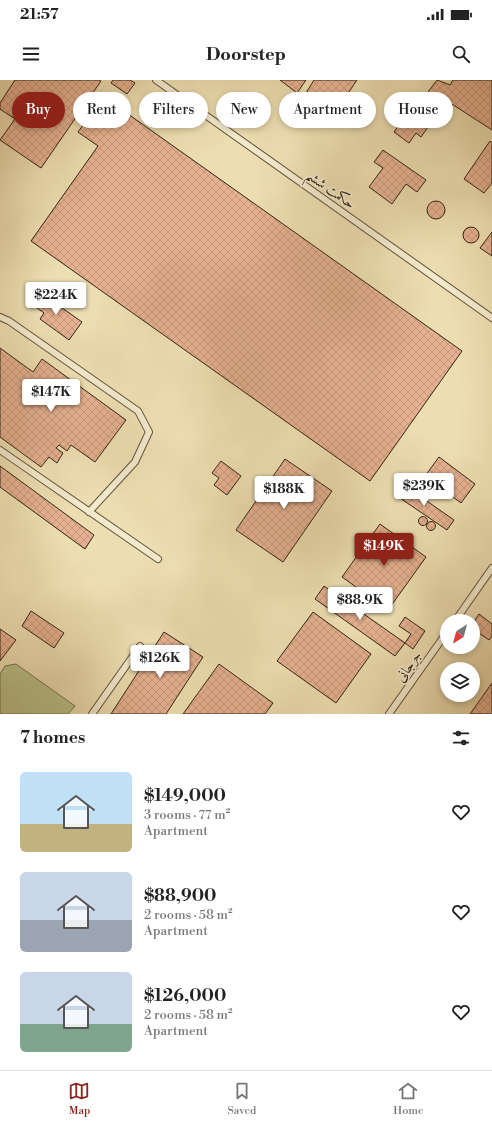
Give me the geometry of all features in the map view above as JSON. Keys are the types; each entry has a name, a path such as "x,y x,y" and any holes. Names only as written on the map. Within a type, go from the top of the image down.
{"lane":[{"name":"حکمت ششم","path":"156,80 492,318"},
{"path":"0,317 9,321 138,411 149,432 135,462 89,512"},
{"path":"0,450 158,559"},
{"path":"460,614 492,568"},
{"name":"جرجانی","path":"389,714 440,642"},
{"path":"92,714 140,646"}],"green space":[{"path":"16,664 75,706 68,714 0,714 0,674 5,666"}],"building":[{"path":"15,80 101,81 93,92 73,92 73,122 41,168 0,140 12,123 12,128 65,128 65,92 12,92 12,117 0,109 0,103"},
{"path":"113,80 130,80 135,83 128,92 124,92 111,83"},
{"path":"280,80 306,80 298,92"},
{"path":"314,80 357,80 349,92 307,92"},
{"path":"437,80 450,85 453,80 492,80 492,130 453,105 453,92 428,92"},
{"path":"131,116 139,122 139,128 148,128 462,351 370,481 31,241 98,146 78,132 81,128 131,128"},
{"path":"397,128 427,128 421,137 416,133 409,143 394,132"},
{"path":"490,141 492,143 492,183 484,193 464,179"},
{"path":"383,150 426,180 417,192 406,184 392,204 369,187 383,168 374,162"},
{"path":"436,201 442,204 445,210 442,216 436,219 430,216 427,210 430,204"},
{"path":"468,227 474,227 479,232 477,241 474,243 468,243 463,238 463,232"},
{"path":"492,232 492,256 480,248"},
{"path":"38,291 82,322 69,340 40,319 44,313 30,303"},
{"path":"0,348 33,372 42,359 126,420 95,462 71,445 67,451 59,445 56,448 63,453 57,463 49,457 41,467 0,437"},
{"path":"439,457 475,484 461,503 425,476"},
{"path":"285,459 332,491 283,562 236,530"},
{"path":"221,461 241,476 227,495 214,485 219,478 212,473"},
{"path":"0,466 94,535 85,549 0,487"},
{"path":"401,483 454,520 447,530 394,494"},
{"path":"421,517 425,517 427,521 425,525 421,525 419,523 419,519"},
{"path":"429,522 433,522 435,526 433,530 429,530 427,528 427,524"},
{"path":"380,524 426,557 388,610 342,577"},
{"path":"324,586 405,643 395,656 315,599"},
{"path":"31,611 64,633 54,648 22,626"},
{"path":"313,612 371,654 336,703 277,661"},
{"path":"480,615 492,624 492,636 489,640 480,634"},
{"path":"405,617 425,631 413,649 405,643 411,634 399,626"},
{"path":"0,629 16,640 0,661"},
{"path":"164,632 203,657 166,714 111,714"},
{"path":"219,664 273,703 265,714 183,714"},
{"path":"492,683 492,714 470,714 480,702"}]}
